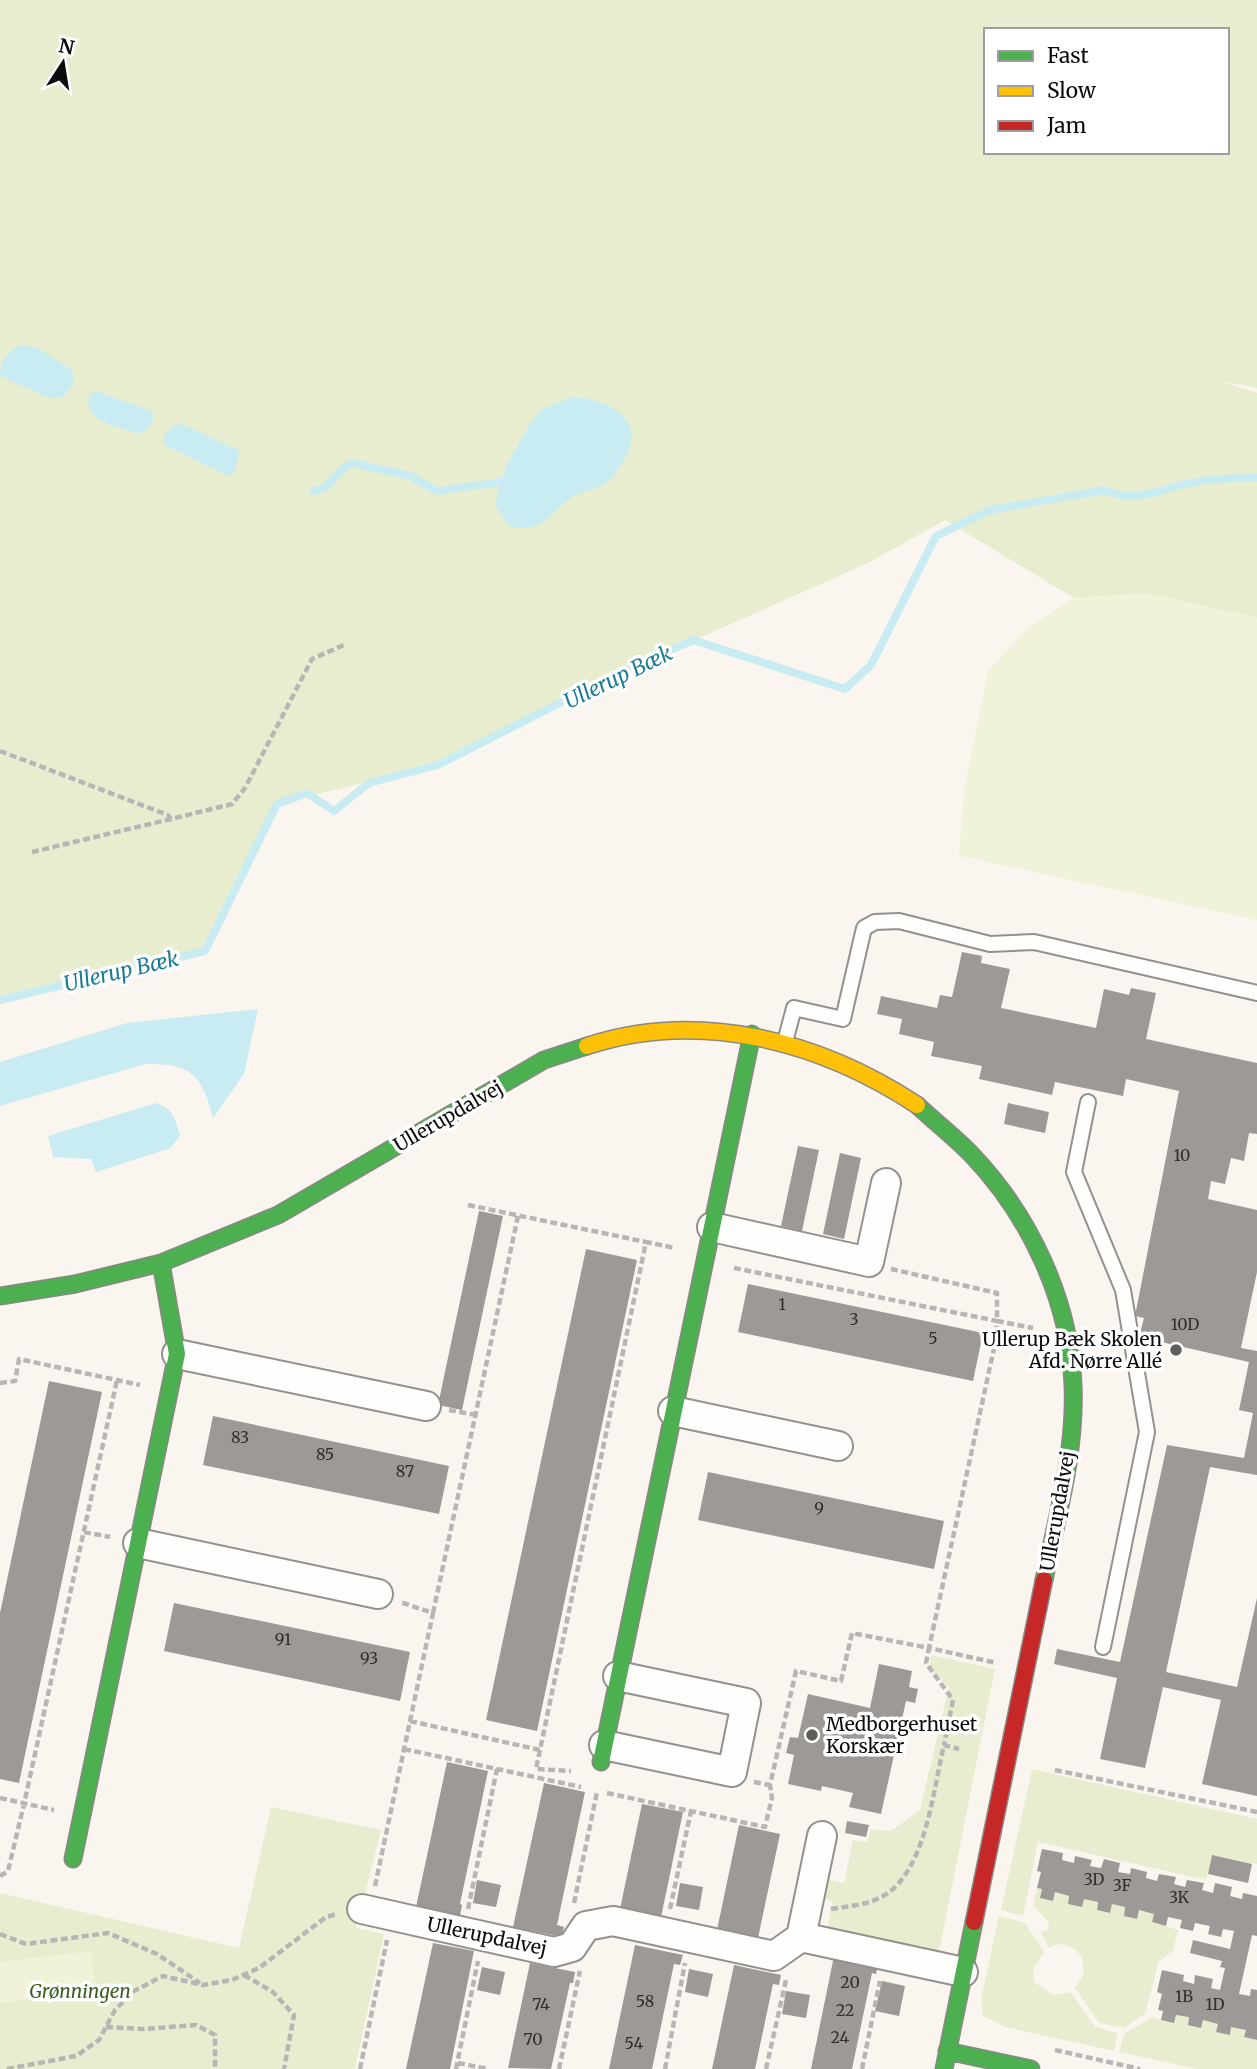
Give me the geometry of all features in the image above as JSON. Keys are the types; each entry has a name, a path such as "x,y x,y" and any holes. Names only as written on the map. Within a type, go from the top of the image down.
{"street":[{"name":"Ullerupdalvej","path":"0,1296 75,1284 161,1263 278,1215 544,1060 617,1036 676,1029 752,1034 785,1042 841,1062 916,1104 973,1156 1027,1227 1060,1306 1073,1385 1068,1465 944,2069"},
{"path":"618,1676 746,1703 732,1772 602,1754 618,1676 673,1411 752,1034"},
{"path":"712,1227 869,1262 886,1183"},
{"path":"73,1859 177,1354 161,1263"},
{"path":"177,1354 426,1406"},
{"path":"673,1411 838,1446"},
{"path":"138,1543 378,1594"},
{"path":"595,1925 613,1921 774,1956 797,1932 822,1836"},
{"name":"Ullerupdalvej","path":"374,1912 554,1952 572,1947 586,1926 595,1925"},
{"path":"797,1932 963,1972"},
{"path":"947,2051 1031,2069"}],"lane":[{"path":"785,1042 794,1008 842,1019 864,928 875,922 899,921 990,944 1034,942 1257,993"},
{"path":"1088,1102 1074,1171 1123,1290 1147,1432 1103,1647"}],"path":[{"path":"32,852 232,804 245,788 312,659 346,644"},
{"path":"0,751 168,815 171,819"},
{"path":"468,1205 706,1255"},
{"path":"360,2069 374,1912 410,1721 518,1216"},
{"path":"410,1721 540,1749 646,1242"},
{"path":"766,2069 797,1932 883,1897 900,1884 915,1863 953,1700 926,1662 996,1339 997,1293 902,1273 869,1262"},
{"path":"733,1279 734,1267 1064,1334"},
{"path":"0,1383 15,1381 19,1359 169,1391"},
{"path":"0,1876 8,1871 24,1804 117,1380"},
{"path":"378,1594 433,1614"},
{"path":"929,1648 1026,1670"},
{"path":"944,1745 958,1749"},
{"path":"456,2069 497,1769"},
{"path":"1055,1770 1257,1812"},
{"path":"595,1925 573,1906 597,1791"},
{"path":"0,1798 82,1815"},
{"path":"665,2069 691,1811"},
{"path":"7,2069 76,2056 99,2040 115,2010 134,1991 163,1976 203,1986 243,1975 259,1968 326,1917 374,1912"},
{"path":"0,1934 26,1944 108,1933 157,1954 203,1986"},
{"path":"559,2069 581,1965 572,1947"},
{"path":"862,2069 885,1955"},
{"path":"243,1975 274,1992 294,2015 284,2069"},
{"path":"106,2027 144,2029 196,2025 215,2035 215,2069"},
{"path":"457,2063 488,2069"}],"green space":[{"path":"0,0 1257,0 1257,388 1221,381 1257,393 1257,618 1146,593 1074,598 945,520 868,563 605,680 438,765 277,804 205,951 0,1000"},
{"path":"1146,593 1257,618 1257,920 959,856 964,790 988,671 1030,626 1074,598"},
{"path":"931,1655 995,1669 938,1957 826,1934 833,1901 819,1898 825,1879 844,1883 853,1840 867,1842 871,1829 891,1831 920,1810 949,1687 929,1668"},
{"path":"1032,1769 1257,1819 1257,1864 1212,1856 1206,1880 1038,1842 1023,1916 1001,1910"},
{"name":"Grønningen","path":"271,1807 381,1830 356,1928 384,1934 355,2069 0,2069 0,1893 239,1948"},
{"path":"1037,1888 1042,1889 1041,1898 1053,1901 1055,1892 1069,1896 1068,1904 1081,1907 1084,1899 1098,1902 1097,1910 1109,1913 1112,1904 1125,1907 1124,1916 1137,1919 1139,1910 1154,1914 1152,1922 1178,1930 1173,1951 1159,1961 1145,2014 1124,2028 1099,2023 1075,1988 1084,1974 1082,1957 1067,1945 1058,1944 1049,1948 1041,1932 1049,1930 1048,1921 1033,1906"},
{"path":"999,1916 1025,1923 1044,1952 1033,1968 1034,1982 1054,1995 1071,1992 1095,2027 1118,2033 1114,2051 1005,2027 983,2016 981,1999"},
{"path":"91,1951 96,1991 0,2003 0,1962"},
{"path":"1176,2015 1189,2017 1188,2025 1203,2020 1218,2024 1216,2032 1230,2035 1231,2027 1246,2030 1244,2037 1257,2040 1257,2069 1197,2069 1119,2052 1124,2034 1152,2017 1161,2020"}],"water":[{"path":"24,345 40,349 73,371 73,383 64,397 49,398 0,376 6,356"},
{"path":"96,391 151,411 154,416 150,426 146,431 136,433 102,421 90,410 88,403 90,394"},
{"path":"571,397 609,406 627,421 631,431 631,444 625,458 610,480 571,498 535,526 518,528 507,525 495,504 505,468 532,420 542,409"},
{"path":"182,424 240,451 234,472 227,476 163,444 169,430"},
{"path":"258,1009 244,1074 213,1118 204,1091 192,1074 184,1069 161,1064 146,1064 0,1106 0,1062 127,1023"},
{"path":"156,1103 170,1111 177,1124 180,1135 171,1148 96,1172 91,1159 53,1157 48,1136"}],"building":[{"path":"962,952 982,956 981,963 1010,969 1001,1008 1096,1028 1104,989 1129,995 1131,988 1156,993 1146,1039 1257,1063 1257,1134 1249,1133 1244,1161 1231,1158 1225,1184 1211,1181 1208,1199 1257,1210 1257,1272 1241,1348 1257,1351 1257,1475 1210,1467 1166,1672 1237,1687 1257,1598 1257,1796 1202,1784 1221,1700 1163,1687 1145,1768 1100,1759 1117,1678 1054,1664 1057,1649 1120,1662 1167,1445 1244,1458 1253,1413 1239,1410 1249,1362 1139,1337 1144,1318 1135,1316 1179,1091 1126,1079 1123,1096 1055,1082 1052,1095 979,1079 982,1066 931,1056 934,1042 899,1034 902,1019 877,1014 881,996 937,1008 940,995 952,997"},
{"path":"1008,1103 1049,1112 1045,1133 1004,1124"},
{"path":"798,1146 819,1150 802,1231 781,1226"},
{"path":"840,1153 861,1158 844,1239 823,1234"},
{"path":"479,1211 503,1216 462,1410 438,1405"},
{"path":"586,1249 637,1260 537,1731 486,1720"},
{"path":"748,1284 983,1333 973,1381 738,1332"},
{"path":"49,1381 102,1392 19,1783 0,1779 0,1613"},
{"path":"213,1416 449,1466 439,1514 203,1465"},
{"path":"708,1472 944,1521 934,1569 698,1520"},
{"path":"174,1603 410,1652 400,1701 164,1651"},
{"path":"879,1664 912,1671 909,1687 918,1689 915,1703 906,1701 881,1814 849,1807 853,1793 822,1786 821,1791 788,1784 794,1755 786,1753 790,1737 798,1738 808,1694 870,1708"},
{"path":"447,1762 488,1771 460,1904 460,1916 416,1907"},
{"path":"544,1783 585,1792 557,1925 564,1927 562,1937 513,1927"},
{"path":"642,1804 683,1812 661,1917 620,1909"},
{"path":"847,1821 869,1825 866,1837 845,1833"},
{"path":"739,1825 780,1834 758,1938 717,1930"},
{"path":"1042,1849 1063,1853 1062,1860 1074,1863 1075,1856 1092,1860 1090,1866 1101,1868 1104,1859 1120,1863 1118,1872 1130,1874 1131,1868 1147,1872 1146,1878 1157,1881 1159,1874 1176,1877 1174,1884 1185,1887 1187,1880 1204,1883 1202,1890 1213,1893 1215,1883 1232,1887 1230,1896 1242,1899 1243,1893 1257,1896 1257,1936 1252,1935 1239,1994 1250,1996 1251,1989 1257,1990 1257,2040 1244,2037 1246,2030 1231,2027 1230,2035 1216,2032 1218,2024 1203,2020 1201,2028 1188,2025 1189,2017 1176,2015 1174,2023 1161,2020 1163,2011 1158,2010 1162,1994 1157,1992 1162,1970 1184,1975 1183,1981 1194,1984 1195,1975 1213,1979 1211,1988 1220,1990 1225,1968 1220,1967 1222,1961 1190,1953 1193,1940 1230,1949 1234,1931 1223,1929 1221,1937 1208,1934 1210,1926 1195,1923 1193,1931 1180,1928 1182,1920 1168,1917 1166,1926 1152,1922 1154,1914 1139,1910 1137,1919 1124,1916 1125,1907 1112,1904 1110,1913 1097,1910 1098,1902 1084,1899 1082,1907 1068,1904 1069,1896 1055,1892 1053,1901 1040,1898 1042,1889 1037,1888 1041,1872 1037,1871"},
{"path":"1212,1855 1252,1864 1248,1883 1208,1874"},
{"path":"477,1880 501,1885 496,1907 473,1903"},
{"path":"680,1883 703,1887 699,1910 676,1906"},
{"path":"433,1943 474,1951 450,2069 406,2069"},
{"path":"635,1945 683,1955 680,1965 674,1964 652,2069 609,2069"},
{"path":"835,1951 879,1960 876,1974 872,1973 852,2069 811,2069"},
{"path":"530,1963 575,1972 573,1983 570,1983 551,2069 508,2068"},
{"path":"734,1965 781,1975 779,1985 773,1984 755,2069 712,2069"},
{"path":"482,1967 505,1972 500,1995 477,1990"},
{"path":"689,1969 713,1974 708,1997 685,1992"},
{"path":"882,1981 905,1986 899,2016 875,2011"},
{"path":"786,1991 810,1995 806,2018 782,2014"}],"waterway":[{"path":"314,491 326,486 342,469 353,463 410,476 437,491 501,482"},
{"name":"Ullerup Bæk","path":"0,1000 205,951 277,804 307,793 334,811 369,783 438,765 605,680 693,640 845,689 871,665 936,536 990,510 1104,490 1136,496 1207,480 1257,478"}],"traffic: fast":[{"path":"601,1762 752,1034"},
{"path":"0,1296 75,1284 161,1263 278,1215 544,1060 587,1046"},
{"path":"917,1105 972,1155 1012,1205 1043,1261 1064,1322 1073,1385 1072,1434 1044,1580"},
{"path":"73,1859 177,1354 161,1263"},
{"path":"944,2069 974,1922"},
{"path":"947,2051 1031,2069"}],"traffic: slow":[{"path":"587,1046 630,1035 673,1031 715,1032 758,1038 800,1048 840,1064 917,1105"}],"traffic: jam":[{"path":"974,1922 1044,1580"}],"place":[{"name":"Ullerup Bæk Skolen Afd. Nørre Allé","path":"1176,1350"},
{"name":"Medborgerhuset Korskær","path":"812,1735"}]}
